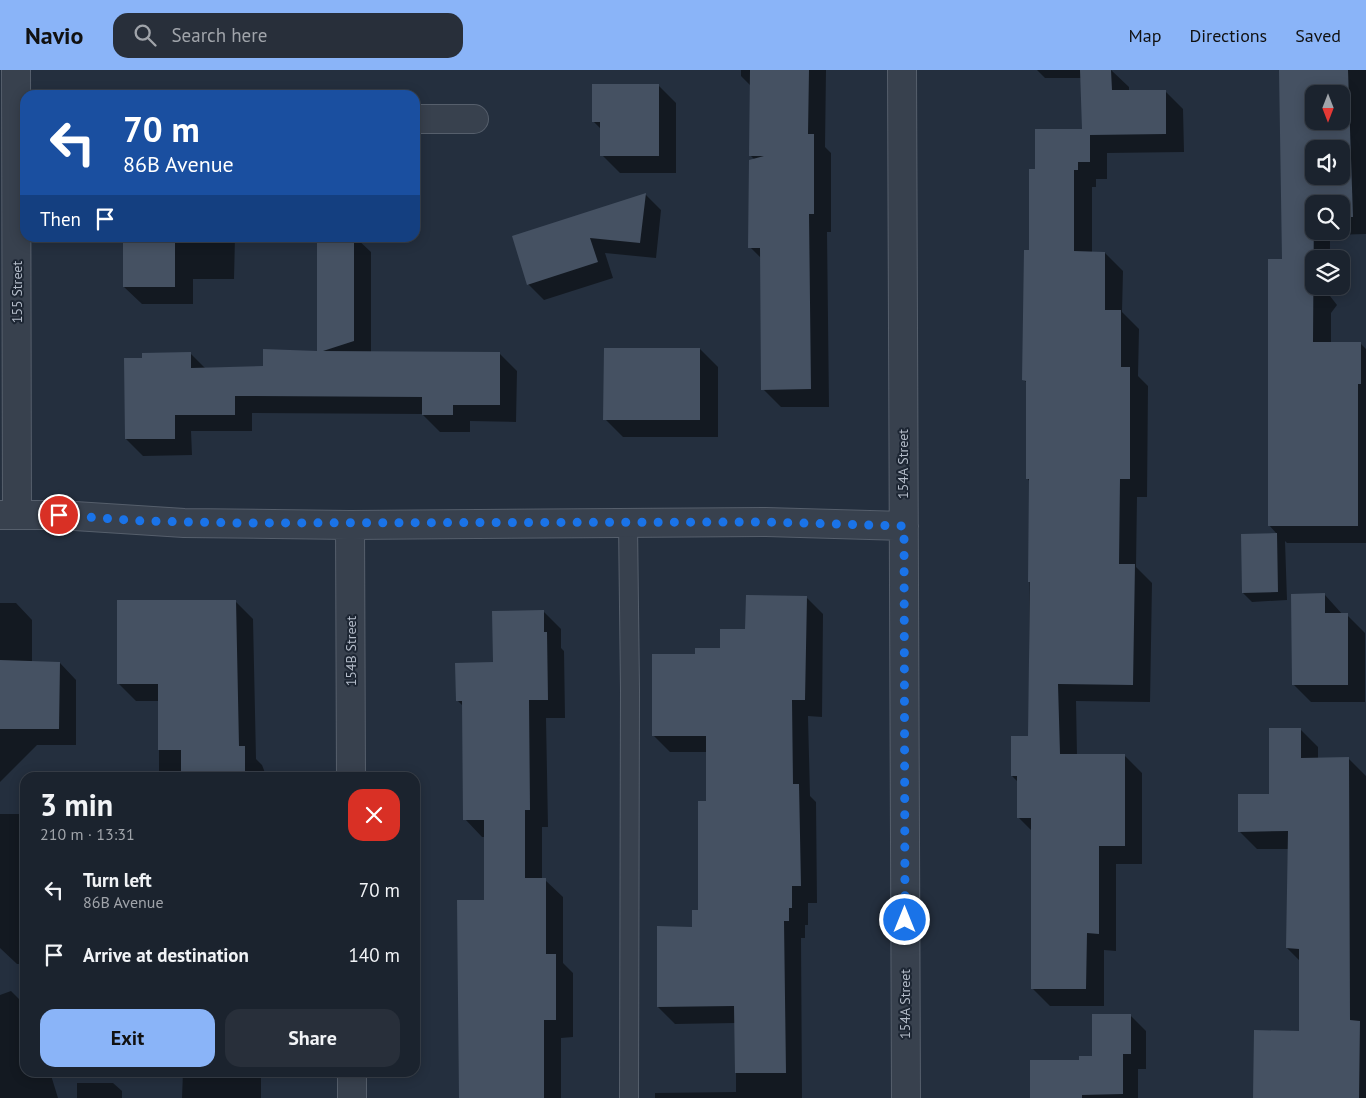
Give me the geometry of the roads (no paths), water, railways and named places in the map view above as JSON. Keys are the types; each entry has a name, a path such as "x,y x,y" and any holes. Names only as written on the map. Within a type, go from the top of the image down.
{"street":[{"name":"155 Street","path":"16,70 20,108"},
{"name":"154A Street","path":"902,70 906,1098"},
{"path":"420,119 474,119"},
{"name":"155 Street","path":"8,515 20,149"},
{"path":"8,515 59,515 184,523 350,525 766,522 904,526"},
{"name":"154B Street","path":"350,525 351,772"},
{"path":"352,1077 352,1098"}],"lane":[{"path":"628,523 630,709 629,1098"}]}
